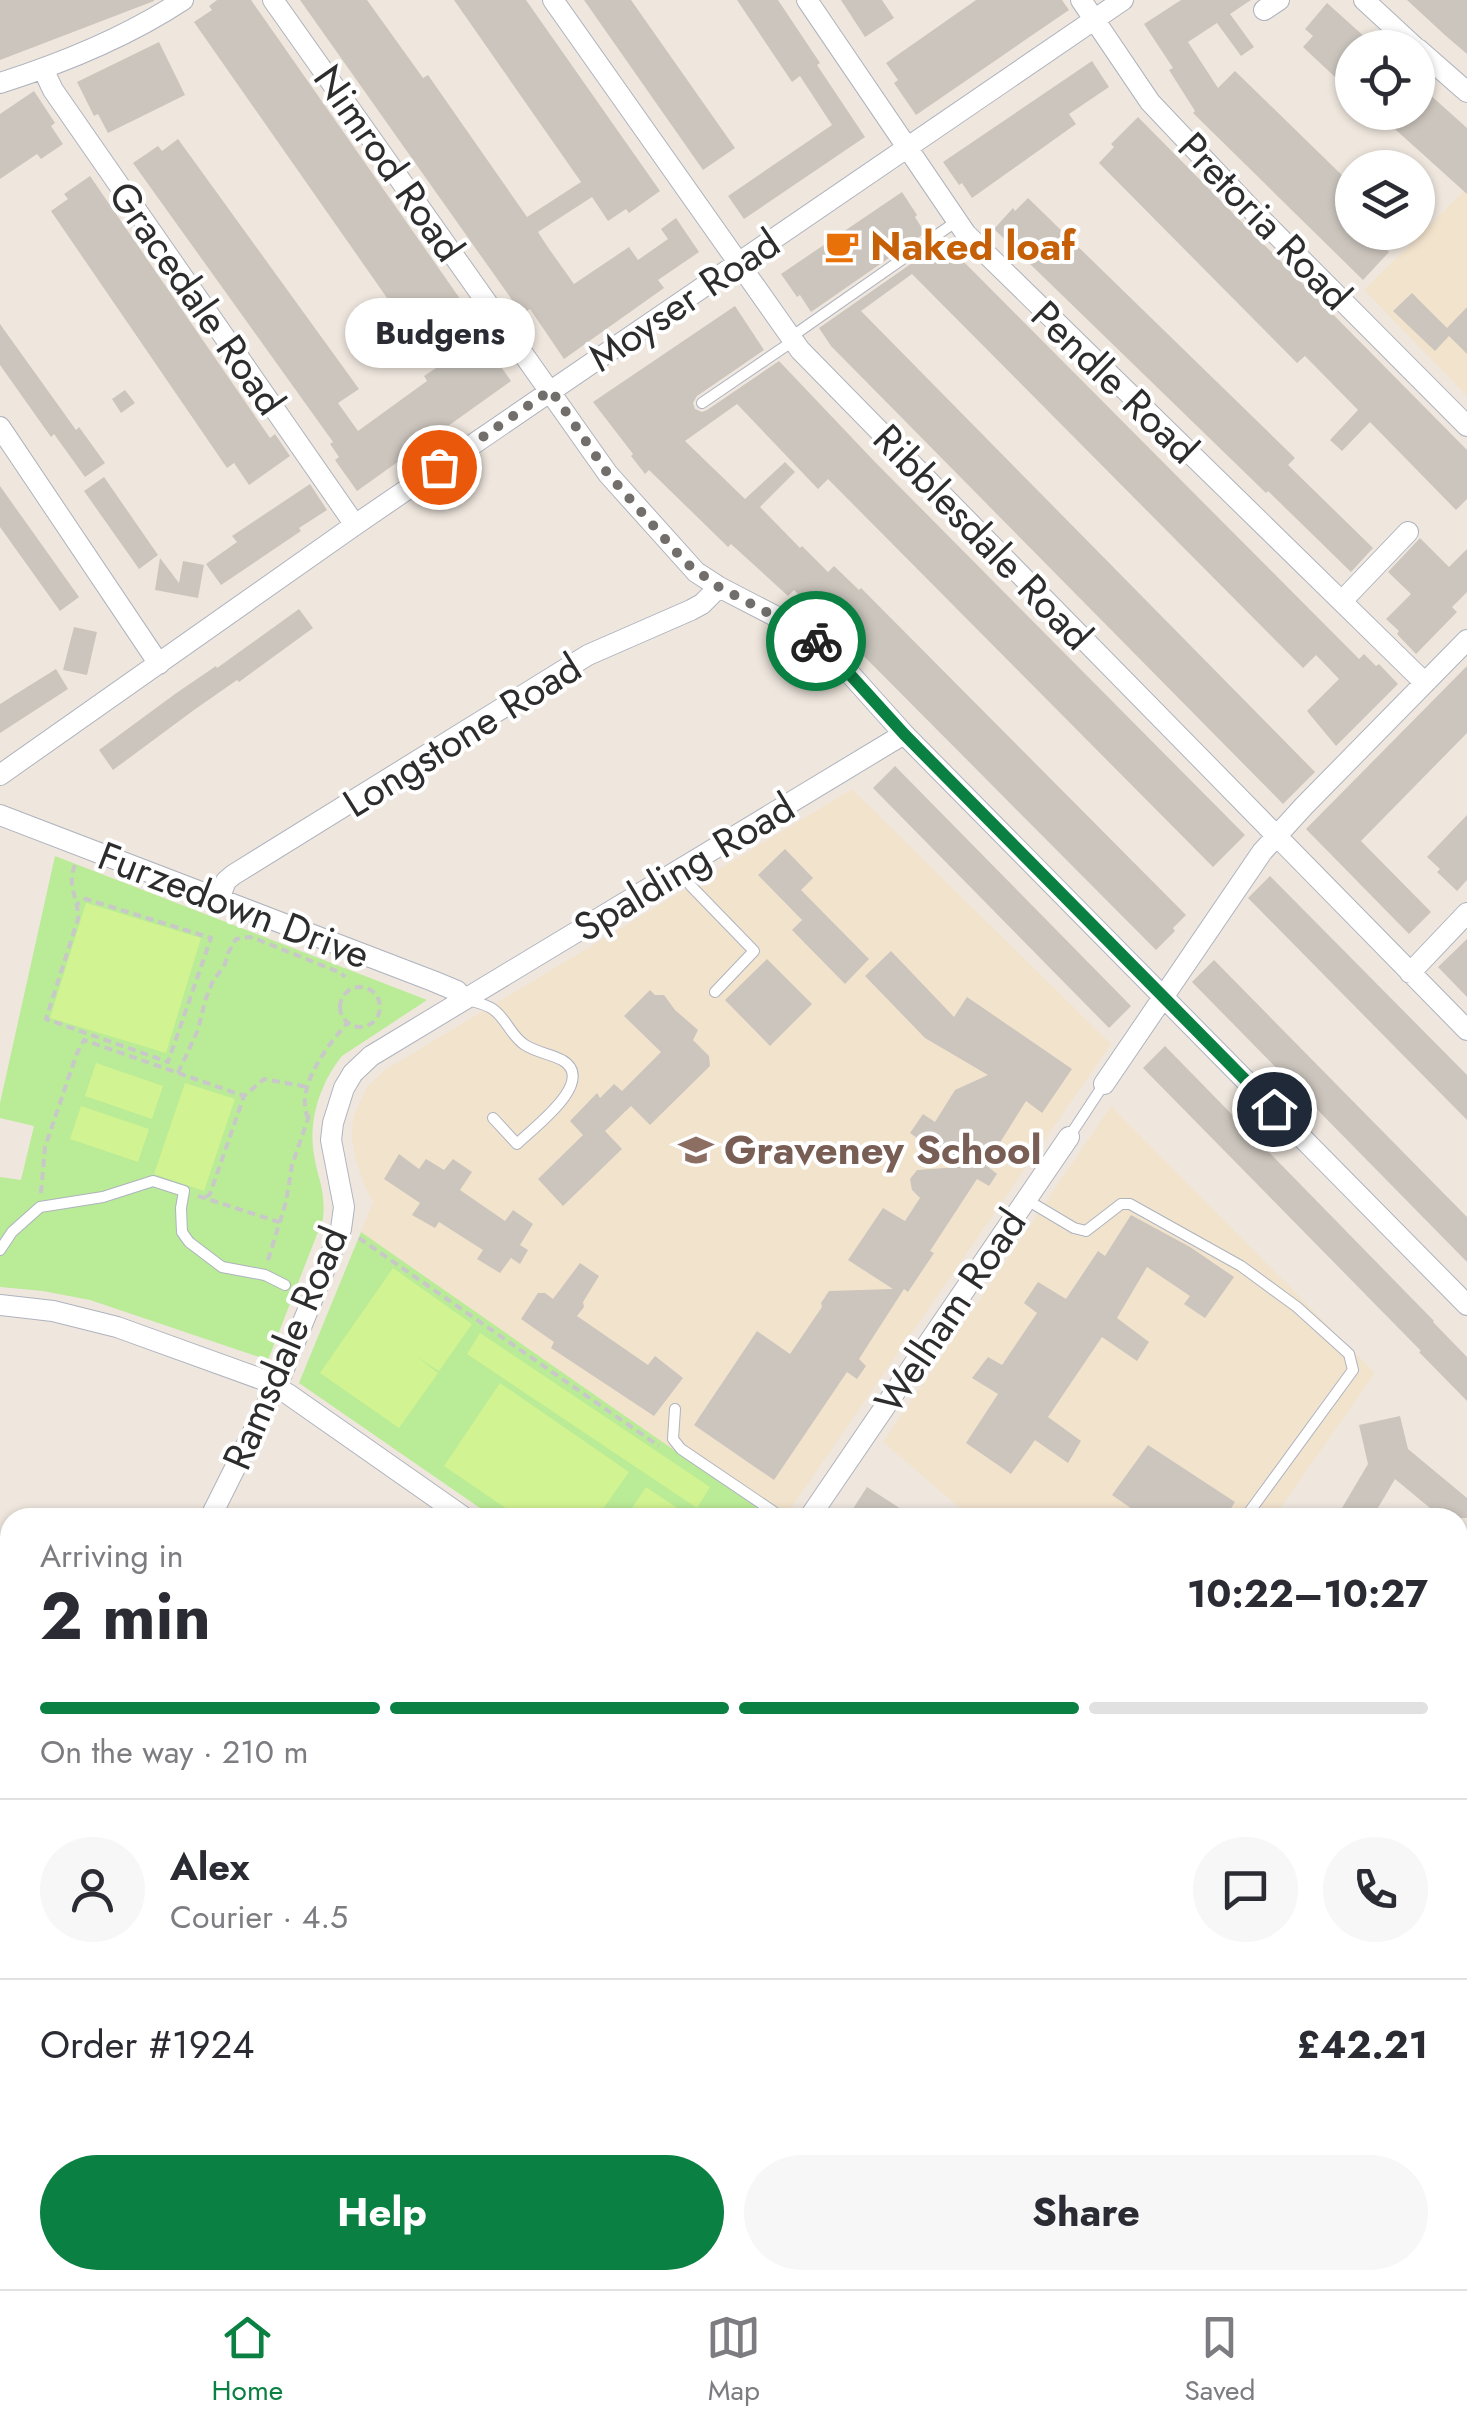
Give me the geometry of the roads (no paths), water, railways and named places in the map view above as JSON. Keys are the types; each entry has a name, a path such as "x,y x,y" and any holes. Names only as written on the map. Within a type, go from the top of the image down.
{"street":[{"path":"0,83 138,27 183,0"},
{"name":"Nimrod Road","path":"273,0 608,474 686,563 719,587 826,648 904,734 1467,1305"},
{"name":"Ribblesdale Road","path":"553,0 792,339 1467,1030"},
{"name":"Pendle Road","path":"807,0 956,221 979,248 1425,683"},
{"name":"Pretoria Road","path":"1081,0 1150,102 1467,426"},
{"name":"Moyser Road","path":"0,775 354,525 1124,0"},
{"path":"1364,0 1397,30"},
{"path":"1435,64 1467,92"},
{"name":"Gracedale Road","path":"42,69 354,525"},
{"path":"0,427 159,664"},
{"path":"1342,601 1408,532"},
{"name":"Longstone Road","path":"219,899 226,881 233,875 588,655 691,610 719,587"},
{"name":"Welham Road","path":"1104,1084 1275,836 1467,640"},
{"name":"Spalding Road","path":"464,999 904,734"},
{"name":"Furzedown Drive","path":"0,816 445,986 464,999"},
{"path":"1410,972 1467,914"},
{"name":"Ramsdale Road","path":"215,1508 276,1387 342,1229 344,1207 331,1140 344,1088 371,1056 464,999"},
{"name":"Welham Road","path":"815,1508 1068,1137"},
{"path":"0,1305 53,1311 117,1327 276,1387 451,1508"}],"lane":[{"path":"702,403 956,221"},
{"path":"680,871 754,952 715,992"},
{"path":"464,999 490,1007 527,1047 565,1062 572,1072 573,1086 517,1144 493,1118"},
{"name":"Welham Road","path":"1068,1137 1104,1084"},
{"path":"0,1250 12,1232 40,1207 103,1198 153,1181 184,1191 182,1232 188,1242 222,1267 266,1276 285,1285"},
{"path":"1026,1200 1086,1232 1121,1204 1130,1204 1241,1266 1297,1307 1349,1354 1353,1370 1253,1508"},
{"path":"675,1410 673,1439 681,1449 768,1508"}],"place":[{"name":"Naked loaf","path":"842,246"},
{"name":"Budgens","path":"439,467"},
{"name":"Graveney School","path":"696,1150"}]}
